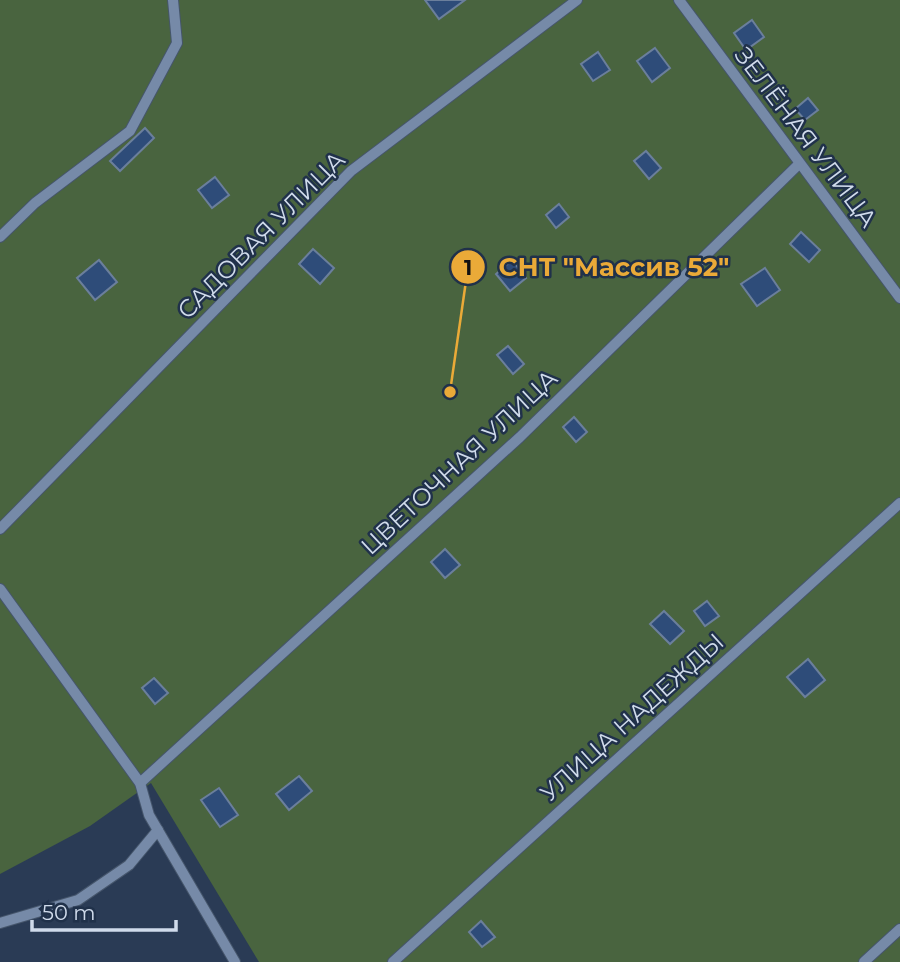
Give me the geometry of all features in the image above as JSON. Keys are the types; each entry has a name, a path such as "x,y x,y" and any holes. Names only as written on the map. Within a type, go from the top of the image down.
{"lane":[{"path":"0,237 35,203 130,131 177,43 173,0"},
{"name":"САДОВАЯ УЛИЦА","path":"0,529 351,171 577,0"},
{"name":"ЗЕЛЁНАЯ УЛИЦА","path":"679,0 900,298"},
{"name":"ЦВЕТОЧНАЯ УЛИЦА","path":"140,783 520,437 799,164"},
{"name":"УЛИЦА НАДЕЖДЫ","path":"393,962 900,503"},
{"path":"0,589 140,783 149,815 235,962"},
{"path":"0,923 78,900 129,865 158,830"},
{"path":"864,962 900,929"}],"green space":[{"path":"0,0 900,0 900,962 259,962 151,783 90,826 0,874"}],"building":[{"path":"425,0 465,0 439,19"},
{"path":"752,20 764,37 746,50 734,33"},
{"path":"655,48 670,68 652,82 637,61"},
{"path":"598,52 610,70 593,81 581,64"},
{"path":"808,98 818,110 805,120 795,109"},
{"path":"145,128 154,138 120,171 110,161"},
{"path":"646,151 661,168 649,179 634,161"},
{"path":"215,177 229,195 212,208 198,190"},
{"path":"559,204 569,217 556,228 546,215"},
{"path":"801,232 820,250 809,262 790,244"},
{"path":"313,249 334,268 320,284 299,264"},
{"path":"99,260 117,282 95,300 77,278"},
{"path":"512,260 526,278 510,291 496,274"},
{"path":"765,268 780,290 757,306 741,284"},
{"path":"508,346 524,364 513,374 497,355"},
{"path":"574,417 587,432 576,442 563,427"},
{"path":"445,549 460,565 445,578 431,562"},
{"path":"707,601 719,616 705,626 694,611"},
{"path":"664,611 684,631 670,644 650,624"},
{"path":"808,659 825,680 805,697 787,677"},
{"path":"154,678 168,693 155,704 142,688"},
{"path":"299,776 312,791 289,810 276,794"},
{"path":"219,788 238,815 220,827 201,800"},
{"path":"481,921 495,937 482,947 469,932"}],"place":[{"name":"СНТ \"Массив 52\"","path":"450,392"}]}
